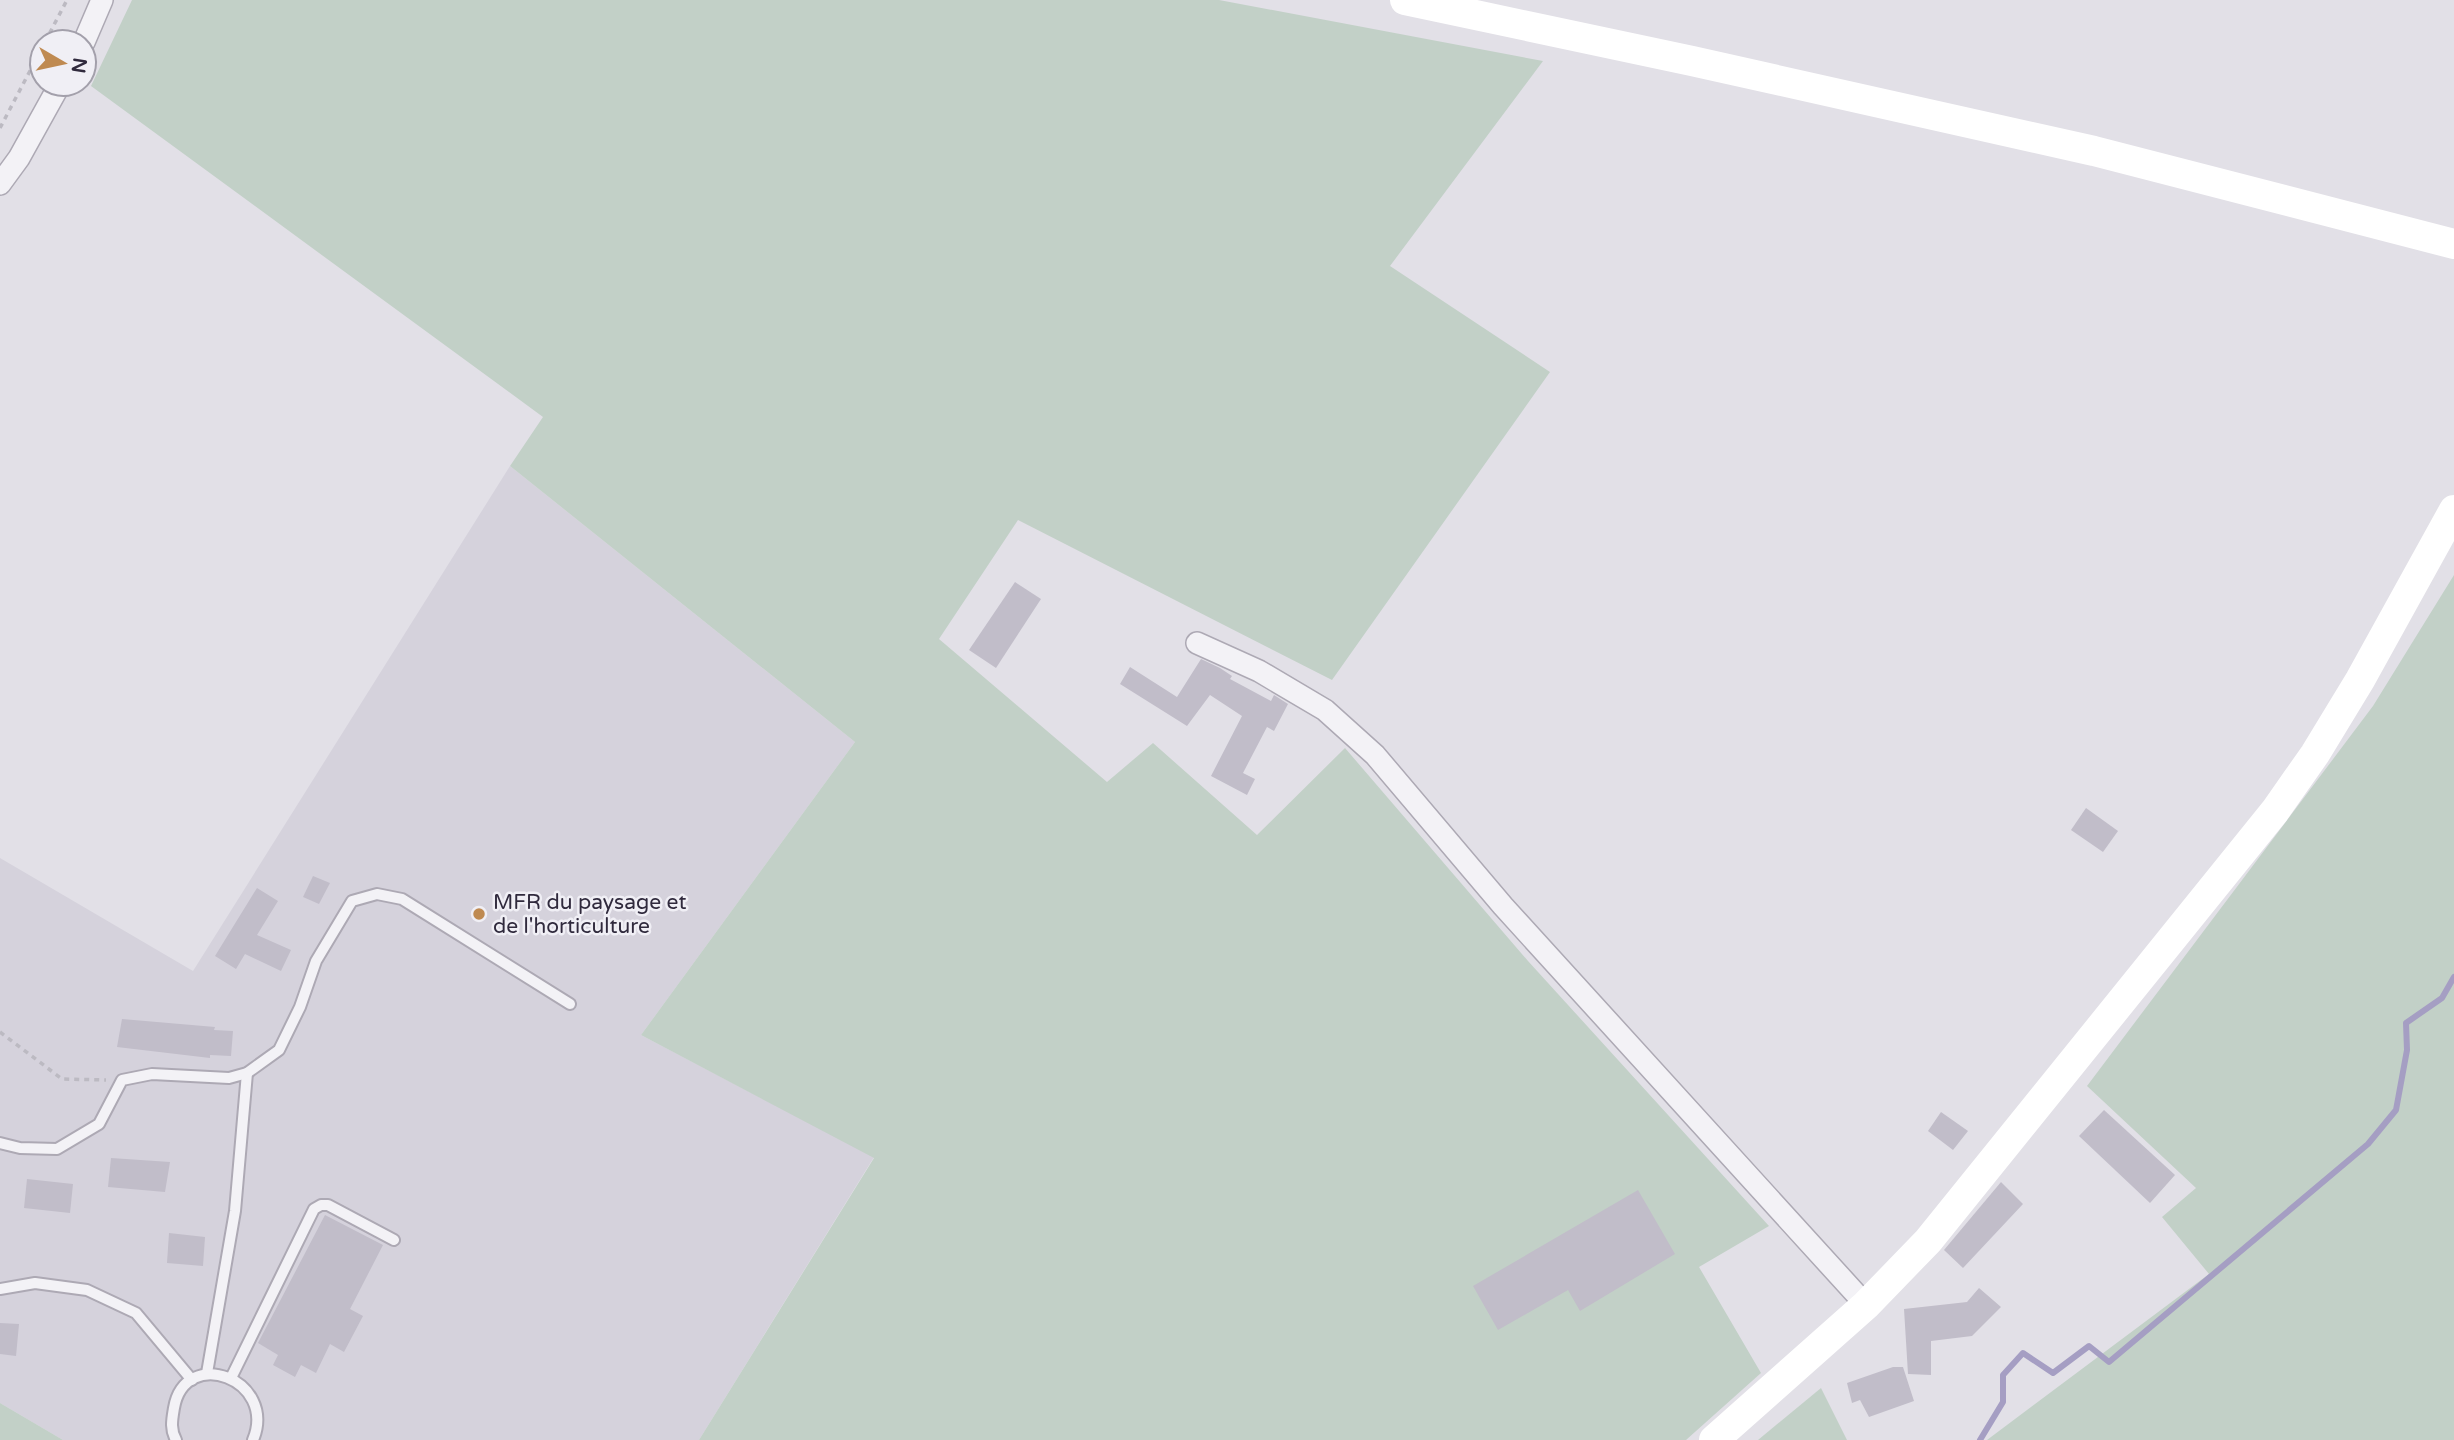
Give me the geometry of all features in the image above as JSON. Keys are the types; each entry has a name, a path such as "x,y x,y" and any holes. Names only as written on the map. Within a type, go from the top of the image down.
{"street":[{"path":"90,28 102,0"},
{"path":"1405,0 2081,148 2454,244"},
{"path":"0,184 19,158 53,98"},
{"path":"1714,1440 1866,1306 1928,1241 2275,811 2360,680 2454,510"},
{"path":"1197,643 1259,671 1325,710 1375,755 1503,906 1866,1306"}],"lane":[{"path":"0,1143 20,1148 57,1149 99,1124 122,1080 152,1073 229,1078 247,1073 279,1050 300,1007 316,961 352,901 377,894 402,898 570,1004"},
{"path":"207,1373 235,1211 247,1073"},
{"path":"231,1378 314,1209 328,1205 394,1240"},
{"path":"0,1289 35,1283 87,1290 136,1314 192,1380"},
{"path":"176,1440 171,1426 175,1402 182,1388 207,1373 231,1378 243,1386 257,1413 258,1423 253,1440"}],"path":[{"path":"52,28 67,0"},
{"path":"0,128 28,75"},
{"path":"0,1032 62,1079 122,1080"}],"shaded area":[{"path":"132,0 1219,0 1543,61 1390,266 1550,372 1332,680 1018,520 939,639 1107,782 1153,743 1257,835 1345,748 1528,961 1769,1226 1699,1267 1761,1373 1686,1440 699,1440 874,1158 641,1035 855,742 510,466 543,417 98,91 98,71"},
{"name":"MFR du paysage et de l'horticulture","path":"510,466 855,742 641,1035 874,1157 699,1440 63,1440 0,1403 0,858 193,971"},
{"path":"2454,575 2454,1440 1987,1440 2209,1274 2162,1217 2196,1188 2087,1086 2373,706"},
{"path":"1821,1388 1847,1440 1758,1440"},
{"path":"0,1403 63,1440 0,1440"}],"building":[{"path":"1015,582 1041,599 996,668 969,650"},
{"path":"1201,659 1232,676 1230,679 1271,701 1274,695 1288,704 1274,731 1267,727 1243,773 1255,779 1247,795 1211,776 1242,716 1210,695 1187,726 1120,684 1130,667 1177,697"},
{"path":"2086,808 2118,831 2103,852 2071,830"},
{"path":"313,876 330,883 319,904 303,897"},
{"path":"257,888 278,901 257,935 291,950 281,971 245,954 236,969 215,956"},
{"path":"122,1019 233,1031 231,1056 210,1055 210,1058 117,1047"},
{"path":"2104,1110 2175,1175 2150,1203 2079,1136"},
{"path":"1941,1112 1968,1131 1953,1150 1928,1131"},
{"path":"111,1158 170,1162 165,1192 108,1187"},
{"path":"27,1179 73,1184 70,1213 24,1208"},
{"path":"2001,1182 2023,1204 1963,1268 1944,1250"},
{"path":"1638,1190 1675,1254 1580,1311 1568,1290 1498,1330 1473,1286"},
{"path":"325,1215 383,1245 350,1309 363,1316 344,1352 330,1344 316,1373 301,1365 295,1377 273,1365 278,1355 258,1343"},
{"path":"169,1233 205,1237 203,1266 167,1263"},
{"path":"1979,1288 2001,1307 1972,1336 1931,1341 1931,1375 1908,1374 1904,1309 1967,1302"},
{"path":"0,1323 19,1324 16,1356 0,1354"},
{"path":"1893,1367 1903,1367 1914,1401 1869,1417 1860,1400 1852,1403 1847,1383"}],"waterway":[{"path":"1980,1440 2003,1402 2003,1375 2023,1353 2053,1373 2089,1346 2109,1362 2368,1144 2396,1110 2407,1050 2406,1023 2442,998 2454,977"}],"place":[{"name":"MFR du paysage et de l'horticulture","path":"479,914"}]}
